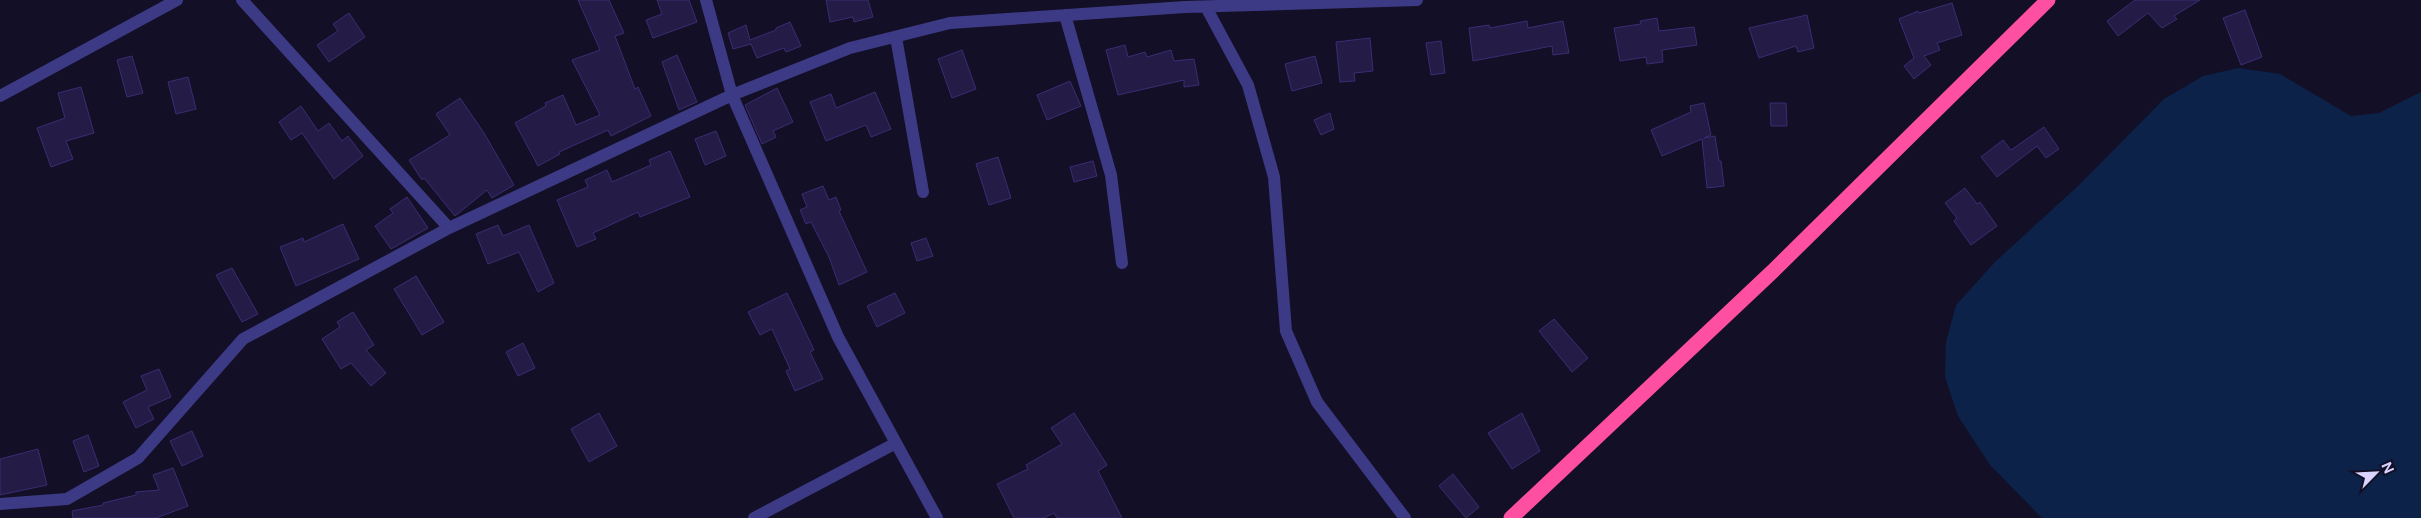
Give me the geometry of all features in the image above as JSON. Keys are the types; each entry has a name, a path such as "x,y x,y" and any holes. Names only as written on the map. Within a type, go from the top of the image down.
{"highway":[{"path":"1511,518 1773,270 2048,0"}],"street":[{"path":"0,96 177,0"},
{"path":"242,0 449,228"},
{"path":"706,0 732,94 838,337 937,518"},
{"path":"0,504 67,498 138,458 243,339 449,228 732,94 850,48 950,23 1206,6 1417,0"},
{"path":"1206,6 1248,85 1274,178 1286,331 1317,402 1405,518"},
{"path":"1064,15 1112,175 1122,263"},
{"path":"896,37 924,192"},
{"path":"754,518 896,443"}],"water":[{"path":"2238,68 2280,74 2351,116 2379,113 2421,92 2421,518 2042,518 1990,465 1958,416 1945,377 1946,342 1956,305 1995,262 2079,185 2164,99 2203,76"}],"building":[{"path":"578,0 609,0 624,33 615,36 635,89 638,87 651,116 611,136 608,130 559,152 560,154 538,166 515,123 546,106 545,103 563,95 576,125 600,115 572,60 600,50"},
{"path":"657,0 689,0 697,22 653,38 646,20 662,14"},
{"path":"826,0 868,0 873,17 854,22 853,17 830,22"},
{"path":"2135,0 2200,0 2174,16 2177,19 2162,28 2148,13 2118,36 2107,21"},
{"path":"1952,3 1962,35 1937,43 1940,50 1924,56 1931,65 1914,79 1904,66 1914,58 1899,19 1918,11 1919,13"},
{"path":"2245,10 2262,57 2241,65 2223,18"},
{"path":"349,13 365,37 329,62 317,45 338,31 333,24"},
{"path":"1807,15 1814,48 1798,52 1796,46 1759,58 1749,28"},
{"path":"1657,18 1659,31 1694,27 1697,45 1662,50 1663,62 1647,64 1646,57 1620,61 1614,28 1641,24 1640,21"},
{"path":"1527,21 1528,28 1563,21 1569,53 1553,55 1552,46 1473,61 1469,28 1489,25 1490,28"},
{"path":"790,22 801,46 786,52 784,48 757,58 751,44 733,49 728,33 746,25 750,40 776,30 776,28"},
{"path":"1370,38 1373,71 1354,73 1355,81 1340,82 1336,42"},
{"path":"1441,41 1445,73 1431,75 1426,43"},
{"path":"1125,45 1128,57 1145,52 1147,57 1171,50 1174,61 1194,59 1199,85 1184,87 1184,80 1118,95 1106,50"},
{"path":"962,50 976,89 952,98 938,59"},
{"path":"677,55 697,102 679,110 662,62"},
{"path":"132,56 143,93 127,97 117,60"},
{"path":"1315,56 1322,83 1292,91 1285,64"},
{"path":"188,77 196,109 176,114 168,82"},
{"path":"1070,81 1081,106 1047,120 1037,95"},
{"path":"81,87 94,133 66,141 73,159 51,167 37,128 65,118 58,93"},
{"path":"777,88 793,122 773,131 776,137 762,144 745,105"},
{"path":"875,92 891,129 871,137 866,125 826,141 810,102 831,94 836,108"},
{"path":"460,98 484,133 514,185 492,198 487,190 455,216 424,178 422,180 409,160 450,135 436,114"},
{"path":"1704,103 1711,135 1704,138 1715,136 1724,186 1707,188 1702,139 1662,156 1651,130 1691,112 1690,106"},
{"path":"1770,103 1786,103 1787,126 1771,126"},
{"path":"301,106 318,131 329,123 342,141 348,136 363,156 334,179 302,133 291,140 279,122"},
{"path":"1330,113 1334,129 1321,135 1314,120"},
{"path":"2044,127 2059,149 2046,158 2037,146 1997,177 1981,157 2003,140 2011,150"},
{"path":"716,131 726,156 705,165 695,139"},
{"path":"670,151 690,197 640,217 638,212 593,233 596,239 577,247 557,200 588,187 585,180 607,170 612,182 651,165 649,160"},
{"path":"998,157 1011,198 989,205 976,164"},
{"path":"1093,161 1097,176 1074,182 1070,167"},
{"path":"823,186 829,200 836,197 841,210 839,211 867,272 839,285 829,257 811,222 806,224 800,210 807,207 802,194"},
{"path":"1965,188 1977,204 1980,202 1997,226 1971,245 1954,221 1957,218 1945,203"},
{"path":"407,197 428,228 391,249 375,226 393,213 390,209"},
{"path":"343,224 359,259 296,286 280,247 303,238 304,242"},
{"path":"498,225 503,236 529,225 554,283 538,292 519,252 488,264 476,234"},
{"path":"926,238 933,256 917,261 911,243"},
{"path":"232,268 258,314 242,322 216,275"},
{"path":"416,276 444,322 422,335 394,289"},
{"path":"787,293 814,350 810,352 823,379 795,391 786,371 790,369 772,329 760,335 748,312"},
{"path":"895,293 905,313 877,327 867,306"},
{"path":"353,312 374,345 366,350 386,373 371,386 351,363 341,369 322,339 340,327 337,322"},
{"path":"1554,319 1588,358 1572,372 1539,331"},
{"path":"523,343 535,368 518,376 506,352"},
{"path":"159,369 171,397 148,407 154,419 136,428 123,402 147,390 141,376"},
{"path":"599,413 617,446 589,462 571,429"},
{"path":"1074,413 1107,465 1098,471 1122,518 1057,518 1054,513 1044,518 1014,518 997,484 1028,469 1026,465 1062,444 1051,428"},
{"path":"1522,413 1540,451 1512,469 1488,433"},
{"path":"192,431 203,456 182,466 170,441"},
{"path":"88,435 99,466 84,472 73,441"},
{"path":"38,449 47,485 0,495 0,459"},
{"path":"173,468 188,506 156,518 73,518 72,511 103,505 103,503 136,495 136,492 159,490 153,475"},
{"path":"1453,474 1479,507 1466,518 1439,486"}]}
